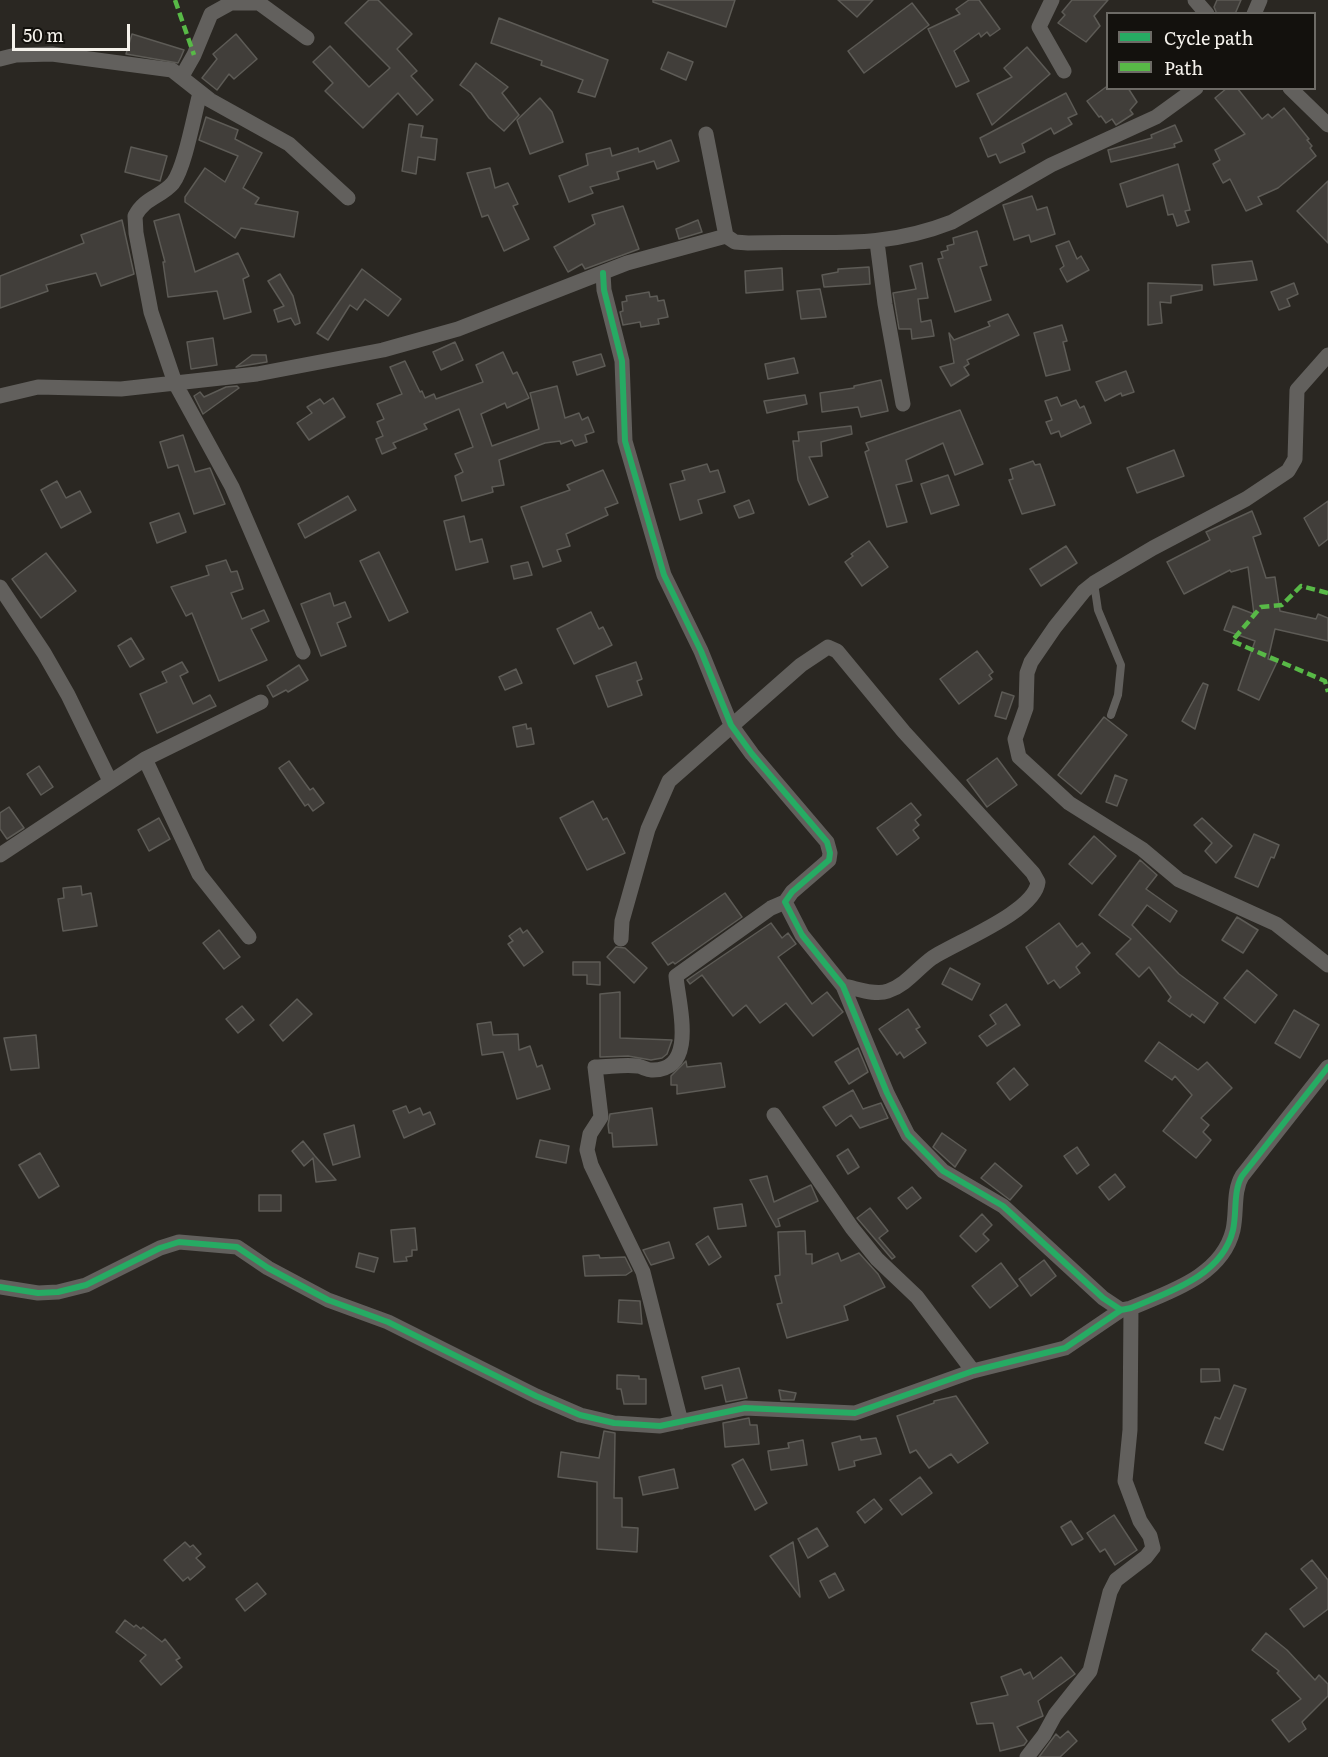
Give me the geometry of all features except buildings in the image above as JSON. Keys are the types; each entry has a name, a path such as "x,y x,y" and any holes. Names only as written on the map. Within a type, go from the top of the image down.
{"street":[{"path":"1052,0 1040,27 1064,71"},
{"path":"1195,0 1205,12"},
{"path":"182,76 194,55 211,14 231,3 258,3 307,39"},
{"path":"0,59 34,53 75,55 172,70 200,93 289,144 348,198"},
{"path":"706,134 726,236 735,242 853,244 878,242 910,236 952,222 1051,165 1156,117 1193,90"},
{"path":"1292,90 1328,125"},
{"path":"200,93 175,179 165,190 145,201 135,216 139,255 151,312 175,383 232,487 303,651"},
{"path":"0,396 38,387 90,390 175,383 297,368 383,350 441,335 603,273 726,236"},
{"path":"878,242 903,404"},
{"path":"603,273 604,290 622,361 625,441 664,575 701,651 731,725 752,754 827,842 831,853 829,860 792,892 785,902 771,908 676,976 684,1039 677,1058 663,1069 650,1071 639,1066 595,1067 601,1117 590,1134 587,1150 591,1165 643,1272 681,1422"},
{"path":"1328,355 1296,390 1294,459 1288,471 1246,499 1153,548 1084,591 1031,662 1026,681 1026,708 1015,739 1019,757 1069,803 1142,849 1179,880 1276,924 1328,964"},
{"path":"0,587 44,653 68,695 110,782"},
{"path":"621,939 622,921 648,830 669,781 801,665 828,647 837,651 904,732 1036,877 1037,888 1034,894 994,926 934,957 898,987 885,992 843,986"},
{"path":"0,855 145,759 261,702"},
{"path":"145,759 203,880 249,937"},
{"path":"785,902 802,935 843,986 887,1093 908,1135 943,1171 1003,1206 1103,1298 1126,1309"},
{"path":"0,1287 38,1293 58,1292 86,1285 159,1248 179,1242 237,1247 268,1268 328,1300 388,1322 536,1396 580,1415 614,1423 660,1426 745,1408 855,1413 973,1371 1065,1348 1126,1309 1197,1278 1220,1255 1233,1232 1238,1183 1242,1176 1328,1067"},
{"path":"774,1115 852,1228 877,1259 917,1297 973,1371"},
{"path":"1027,1757 1044,1735 1055,1715 1090,1671 1110,1592 1116,1580 1146,1557 1153,1548 1150,1536 1140,1521 1125,1482 1130,1430 1126,1309"}],"lane":[{"path":"1094,583 1098,610 1121,665 1118,695 1111,715"}],"marked path":[{"path":"175,0 194,55"},
{"path":"1328,593 1301,586 1282,605 1261,607 1232,641 1325,681 1328,692"}],"cycle path":[{"path":"603,273 604,290 622,361 625,441 664,575 701,651 731,725 752,754 827,842 829,860 792,892 785,902 802,935 843,986 887,1093 908,1135 943,1171 1003,1206 1103,1298 1121,1310"},
{"path":"0,1287 38,1293 58,1292 86,1285 160,1248 179,1242 237,1247 268,1268 328,1300 388,1322 536,1396 580,1415 614,1423 660,1426 745,1408 855,1413 973,1371 1065,1348 1121,1310 1177,1288 1206,1271 1227,1246 1233,1230 1237,1188 1242,1176 1328,1067"}]}
